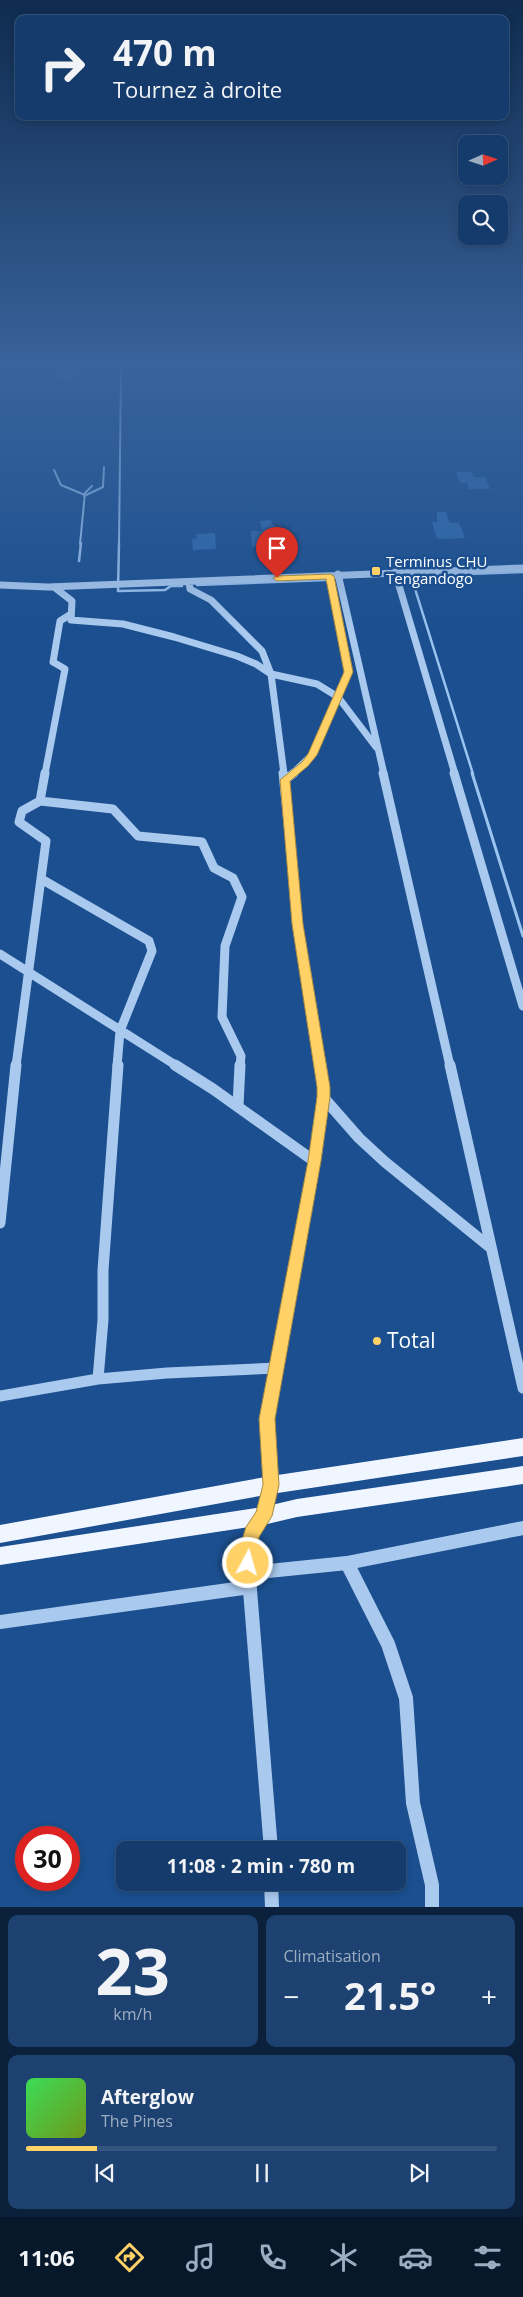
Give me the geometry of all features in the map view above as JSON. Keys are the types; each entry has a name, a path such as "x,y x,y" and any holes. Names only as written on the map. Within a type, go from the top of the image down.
{"main road":[{"path":"0,1534 271,1485 523,1447"},
{"path":"0,1556 264,1516 297,1508 523,1475"}],"street":[{"path":"0,585 54,587 523,568"},
{"path":"395,573 523,1006"},
{"path":"285,780 305,764 312,755 348,672 336,575"},
{"path":"336,575 523,1388"},
{"path":"189,582 190,589 211,600 262,651 271,674 285,780 298,924 324,1087 314,1161 267,1419 271,1485 264,1516 252,1533 247,1553 270,1841"},
{"path":"54,587 72,601 71,620 123,624 174,637 237,656 256,664 271,674 317,684 338,698 377,749"},
{"path":"40,800 65,669 53,662 60,621 71,614"},
{"path":"0,1222 28,971 43,880 46,841 19,822 22,811 40,800 114,809 138,836 202,842 214,868 233,878 242,898 225,946 222,1016 241,1056 238,1106"},
{"path":"43,880 149,941 152,951 120,1031 103,1270 103,1320 98,1379"},
{"path":"0,954 238,1106 314,1161"},
{"path":"323,1097 359,1138 385,1162 491,1248"},
{"path":"0,1396 98,1379 167,1373 277,1368"},
{"path":"0,1622 347,1563 523,1528"},
{"path":"347,1563 388,1644 406,1698 413,1803 432,1885 432,1907"},
{"path":"271,1891 272,1907"}],"shaded area":[{"path":"456,472 472,472 474,477 485,477 490,489 469,489 467,483 460,483"},
{"path":"437,512 446,512 450,523 459,523 465,538 437,539 432,522 437,522"},
{"path":"271,520 275,526 279,545 252,547 251,531 262,531 260,521"},
{"path":"215,533 216,549 193,550 192,539 197,538 196,534"}],"waterway":[{"path":"119,544 120,451"},
{"path":"85,496 103,487 104,467"},
{"path":"54,470 61,485 85,495"},
{"path":"85,495 92,486"},
{"path":"80,544 85,496"},
{"path":"79,561 81,543"},
{"path":"119,543 118,591 165,590 171,586 182,586"},
{"path":"473,774 411,576 523,572"},
{"path":"197,585 326,580"},
{"path":"472,773 523,936"}],"place":[{"name":"Terminus CHU Tengandogo","path":"376,571"},
{"name":"Total","path":"377,1341"}],"route":[{"path":"248,1563 247,1553 252,1533 264,1516 271,1485 267,1430 268,1411 280,1356 314,1161 324,1087 298,924 285,780 305,764 312,755 348,672 330,576 277,578"}]}
